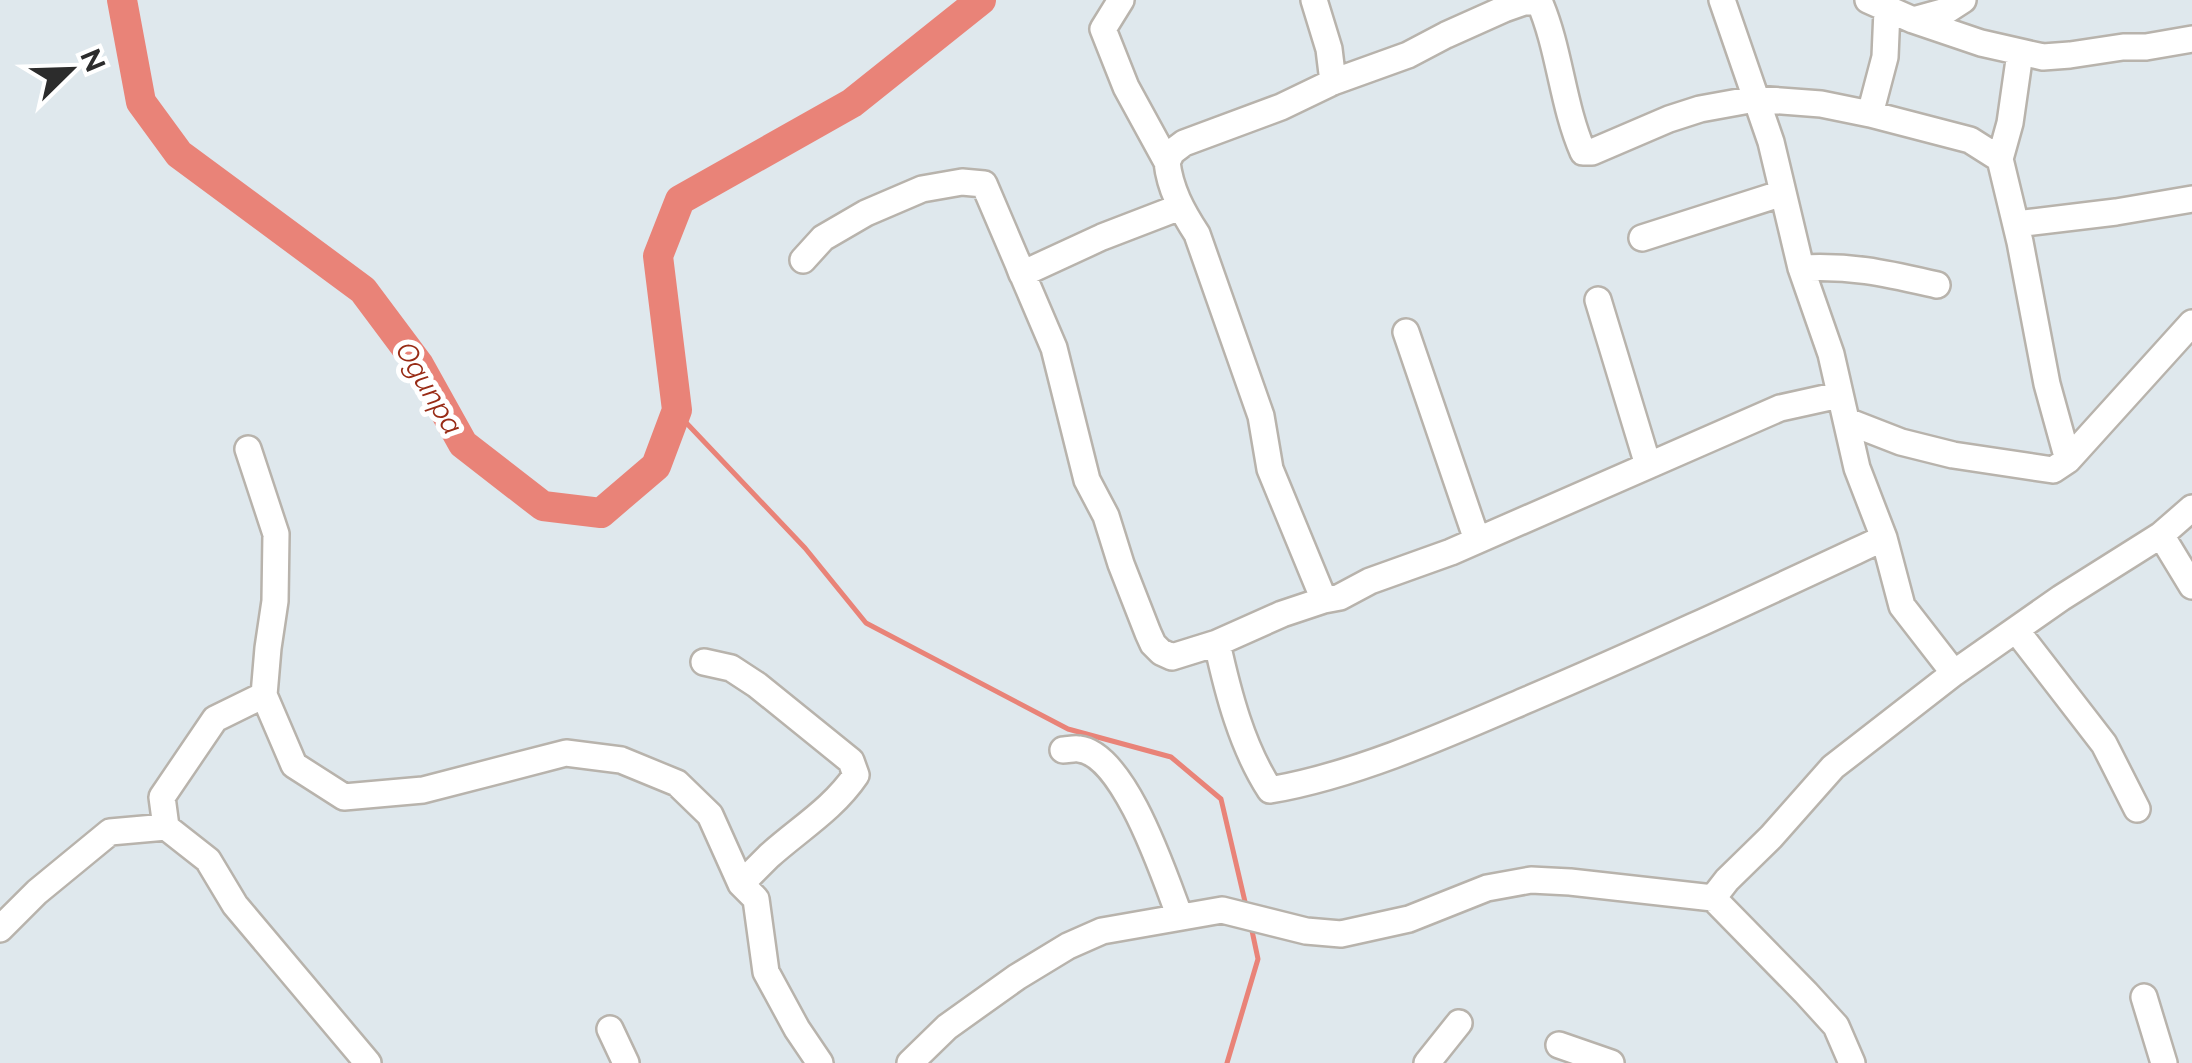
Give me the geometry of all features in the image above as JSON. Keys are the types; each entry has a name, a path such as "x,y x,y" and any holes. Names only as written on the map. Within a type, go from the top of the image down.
{"street":[{"path":"1122,0 1103,28 1126,87 1167,162 1180,207 1196,234 1219,292 1260,416 1270,469 1324,600"},
{"path":"1314,0 1329,48 1333,82"},
{"path":"1722,0 1771,142 1801,268 1831,354 1857,468 1884,538 1902,606 1954,673"},
{"path":"1913,20 1946,11 1963,0"},
{"path":"1971,0 1971,22 1982,43"},
{"path":"1167,162 1184,143 1408,56 1504,9 1540,1 1572,125 1583,152 1592,152 1700,109 1755,100 1821,104 1870,114 1970,140 2000,159"},
{"path":"1870,114 1885,57 1877,5"},
{"path":"1877,5 1982,43 2043,56 2192,39"},
{"path":"2020,53 2010,123 2000,159 2047,384 2068,460"},
{"path":"803,260 824,238 922,189 962,182 984,184"},
{"path":"984,184 1022,274 1180,207"},
{"path":"984,184 1054,348 1087,480 1106,516 1153,644 1172,657 1451,552 1780,408 1839,395"},
{"path":"1642,238 1783,194"},
{"path":"2016,224 2192,199"},
{"path":"1801,268 1836,266 1937,285"},
{"path":"1598,300 1648,465"},
{"path":"1847,421 1901,442 1954,455 2053,470 2068,460 2192,323"},
{"path":"1406,332 1478,540"},
{"path":"248,449 276,534 275,601 264,695 294,765 344,797 423,790 566,753 622,760 677,783 710,816 741,884 756,899 766,972 820,1063"},
{"path":"1712,898 1834,767 1954,673 2160,535 2192,508"},
{"path":"2160,535 2192,586"},
{"path":"1217,643 1226,686 1270,790 1334,775 1455,731 1622,660 1884,538"},
{"path":"2016,630 2104,744 2137,810"},
{"path":"704,662 732,668 757,685 851,762 856,775 844,793 741,884"},
{"path":"166,828 162,798 215,719 264,695"},
{"path":"1063,750 1080,749 1097,756 1114,773 1139,814 1180,917"},
{"path":"0,929 36,892 110,832 166,828 208,860 235,905 368,1063"},
{"path":"910,1063 946,1027 1017,977 1102,931 1222,910 1306,931 1342,934 1409,919 1487,888 1531,880 1712,898 1836,1026 1852,1063"},
{"path":"2144,997 2164,1063"},
{"path":"1426,1063 1460,1023"},
{"path":"610,1029 626,1063"},
{"path":"1559,1046 1611,1063"}],"waterway":[{"name":"Ogunpa","path":"122,0 141,102 179,154 363,290 419,365 463,444 543,506 601,513 656,466 677,410 658,256 680,200 852,103 981,0"},
{"path":"676,412 805,548 866,623 1068,729 1171,757 1221,799 1246,906"},
{"path":"1227,1063 1258,959 1251,926"}]}
